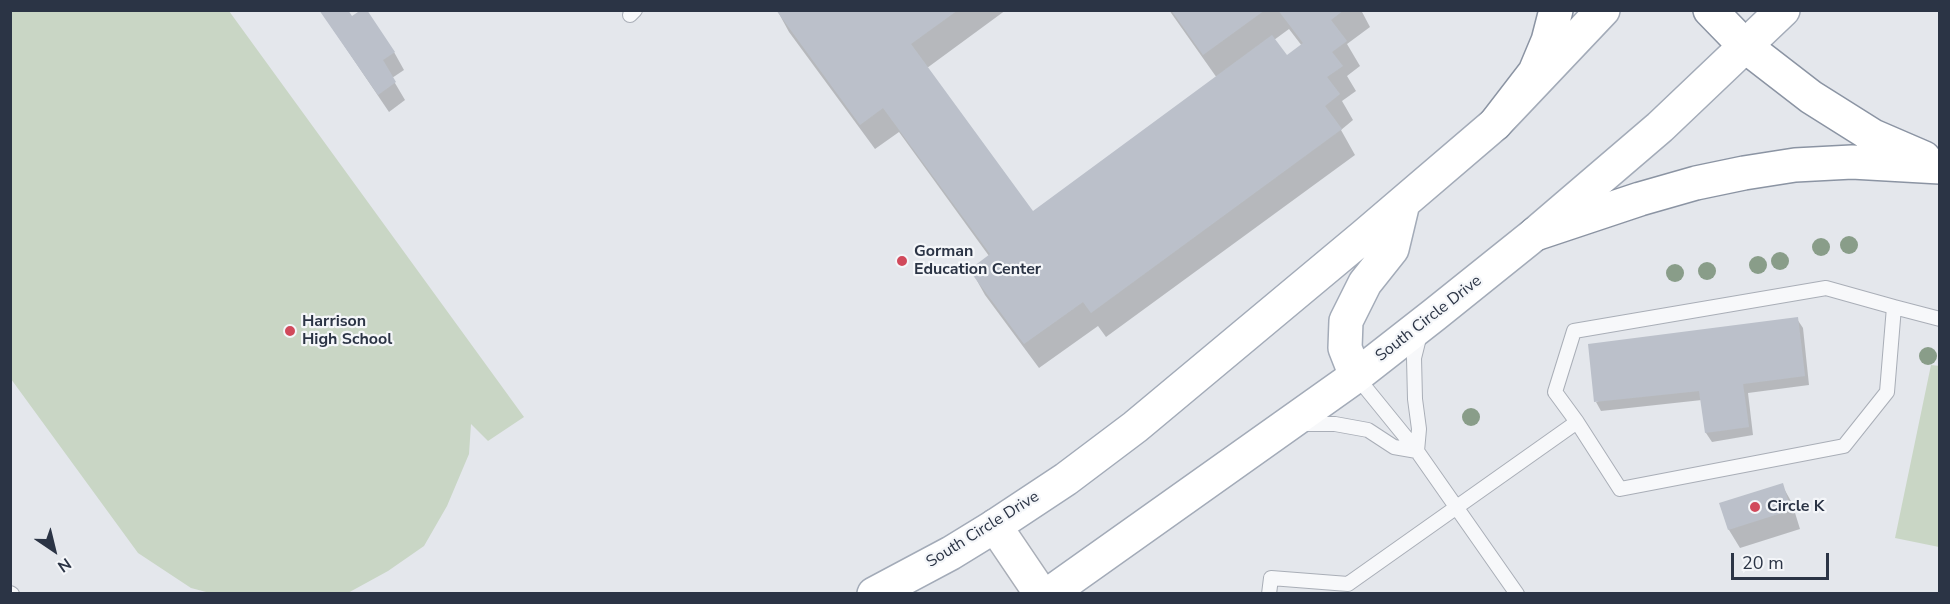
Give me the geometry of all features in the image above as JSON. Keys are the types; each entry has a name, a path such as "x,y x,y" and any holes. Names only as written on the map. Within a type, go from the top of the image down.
{"main road":[{"path":"1495,124 1535,72 1548,41 1556,10"},
{"name":"South Circle Drive","path":"874,594 951,553 995,526 1066,479 1135,427 1495,124 1602,10"},
{"path":"1710,10 1745,46 1811,97 1873,136 1940,166"},
{"name":"South Circle Drive","path":"1049,594 1356,376 1423,324 1535,234 1660,127 1783,10"},
{"path":"1535,234 1640,199 1696,183 1744,173 1795,165 1852,162 1940,166"},
{"path":"1356,376 1345,348 1346,321 1365,282 1392,249 1403,203"},
{"path":"995,526 1041,594"}],"lane":[{"path":"1894,307 1887,392 1844,446 1620,489 1555,392 1574,331 1826,288 1940,319"},
{"path":"1417,451 1419,429 1415,399 1414,358 1423,324"},
{"path":"1356,376 1417,451 1517,594"},
{"path":"1269,594 1271,578 1347,589 1457,506 1577,422"},
{"path":"1289,424 1335,424 1368,430 1394,447 1417,451"}],"green space":[{"name":"Harrison High School","path":"10,11 229,11 524,417 488,441 471,424 469,454 447,506 424,546 388,571 346,594 210,593 191,588 138,553 11,379"},
{"path":"1931,365 1940,366 1939,547 1895,538"}],"building":[{"path":"319,10 348,10 352,16 361,10 367,10 395,52 383,60 396,82 378,95"},
{"path":"776,10 958,10 911,44 1033,211 1272,35 1287,55 1303,43 1278,10 1344,10 1331,20 1347,41 1332,52 1343,66 1327,77 1340,94 1325,106 1342,129 1091,313 1083,302 1024,344 969,270 990,254 883,108 860,125"},
{"path":"1171,10 1265,10 1203,55"},
{"path":"1798,317 1805,376 1743,384 1749,427 1705,433 1699,391 1594,402 1588,344"},
{"name":"Circle K","path":"1783,483 1791,510 1728,530 1719,503"}],"place":[{"name":"Gorman Education Center","path":"902,261"},
{"name":"Harrison High School","path":"290,331"},
{"name":"Circle K","path":"1755,507"}]}
